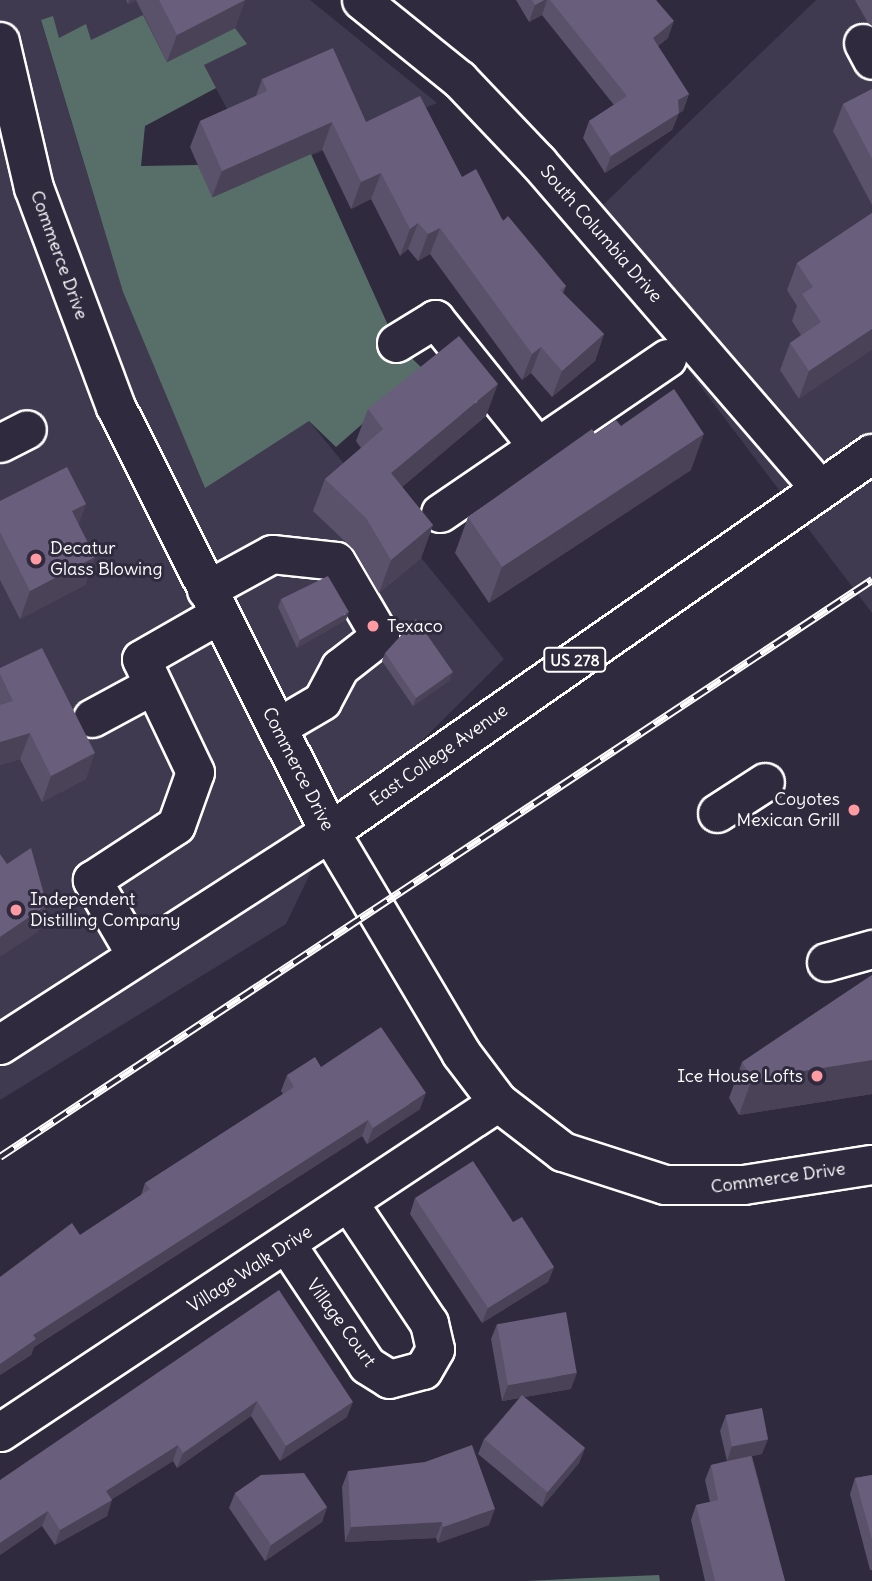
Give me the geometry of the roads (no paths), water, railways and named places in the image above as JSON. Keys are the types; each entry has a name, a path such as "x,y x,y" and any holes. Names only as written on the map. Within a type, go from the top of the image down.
{"main road":[{"name":"Commerce Drive","path":"0,42 34,188 116,407 330,832 461,1053 498,1102 563,1152 665,1185 744,1185 872,1165"},
{"name":"East College Avenue","path":"0,1045 135,954 330,832 872,454"}],"street":[{"name":"South Columbia Drive","path":"361,0 459,79 538,162 820,489"},
{"path":"396,342 435,319 537,446"},
{"path":"439,513 667,358"},
{"path":"135,954 92,880 176,825 195,772 141,659 272,554 336,561 380,636 340,667 322,701 276,728"},
{"path":"92,718 153,685"},
{"path":"717,813 765,782"},
{"path":"826,962 872,949"},
{"name":"Village Walk Drive","path":"0,1432 287,1245 498,1102"},
{"name":"Village Court","path":"287,1245 367,1365 389,1379 423,1370 435,1349 429,1323 349,1203"}],"railway":[{"path":"0,1157 872,580"}],"place":[{"name":"Decatur Glass Blowing","path":"36,559"},
{"name":"Texaco","path":"373,626"},
{"name":"Coyotes Mexican Grill","path":"854,810"},
{"name":"Independent Distilling Company","path":"16,910"},
{"name":"Ice House Lofts","path":"817,1076"}]}
